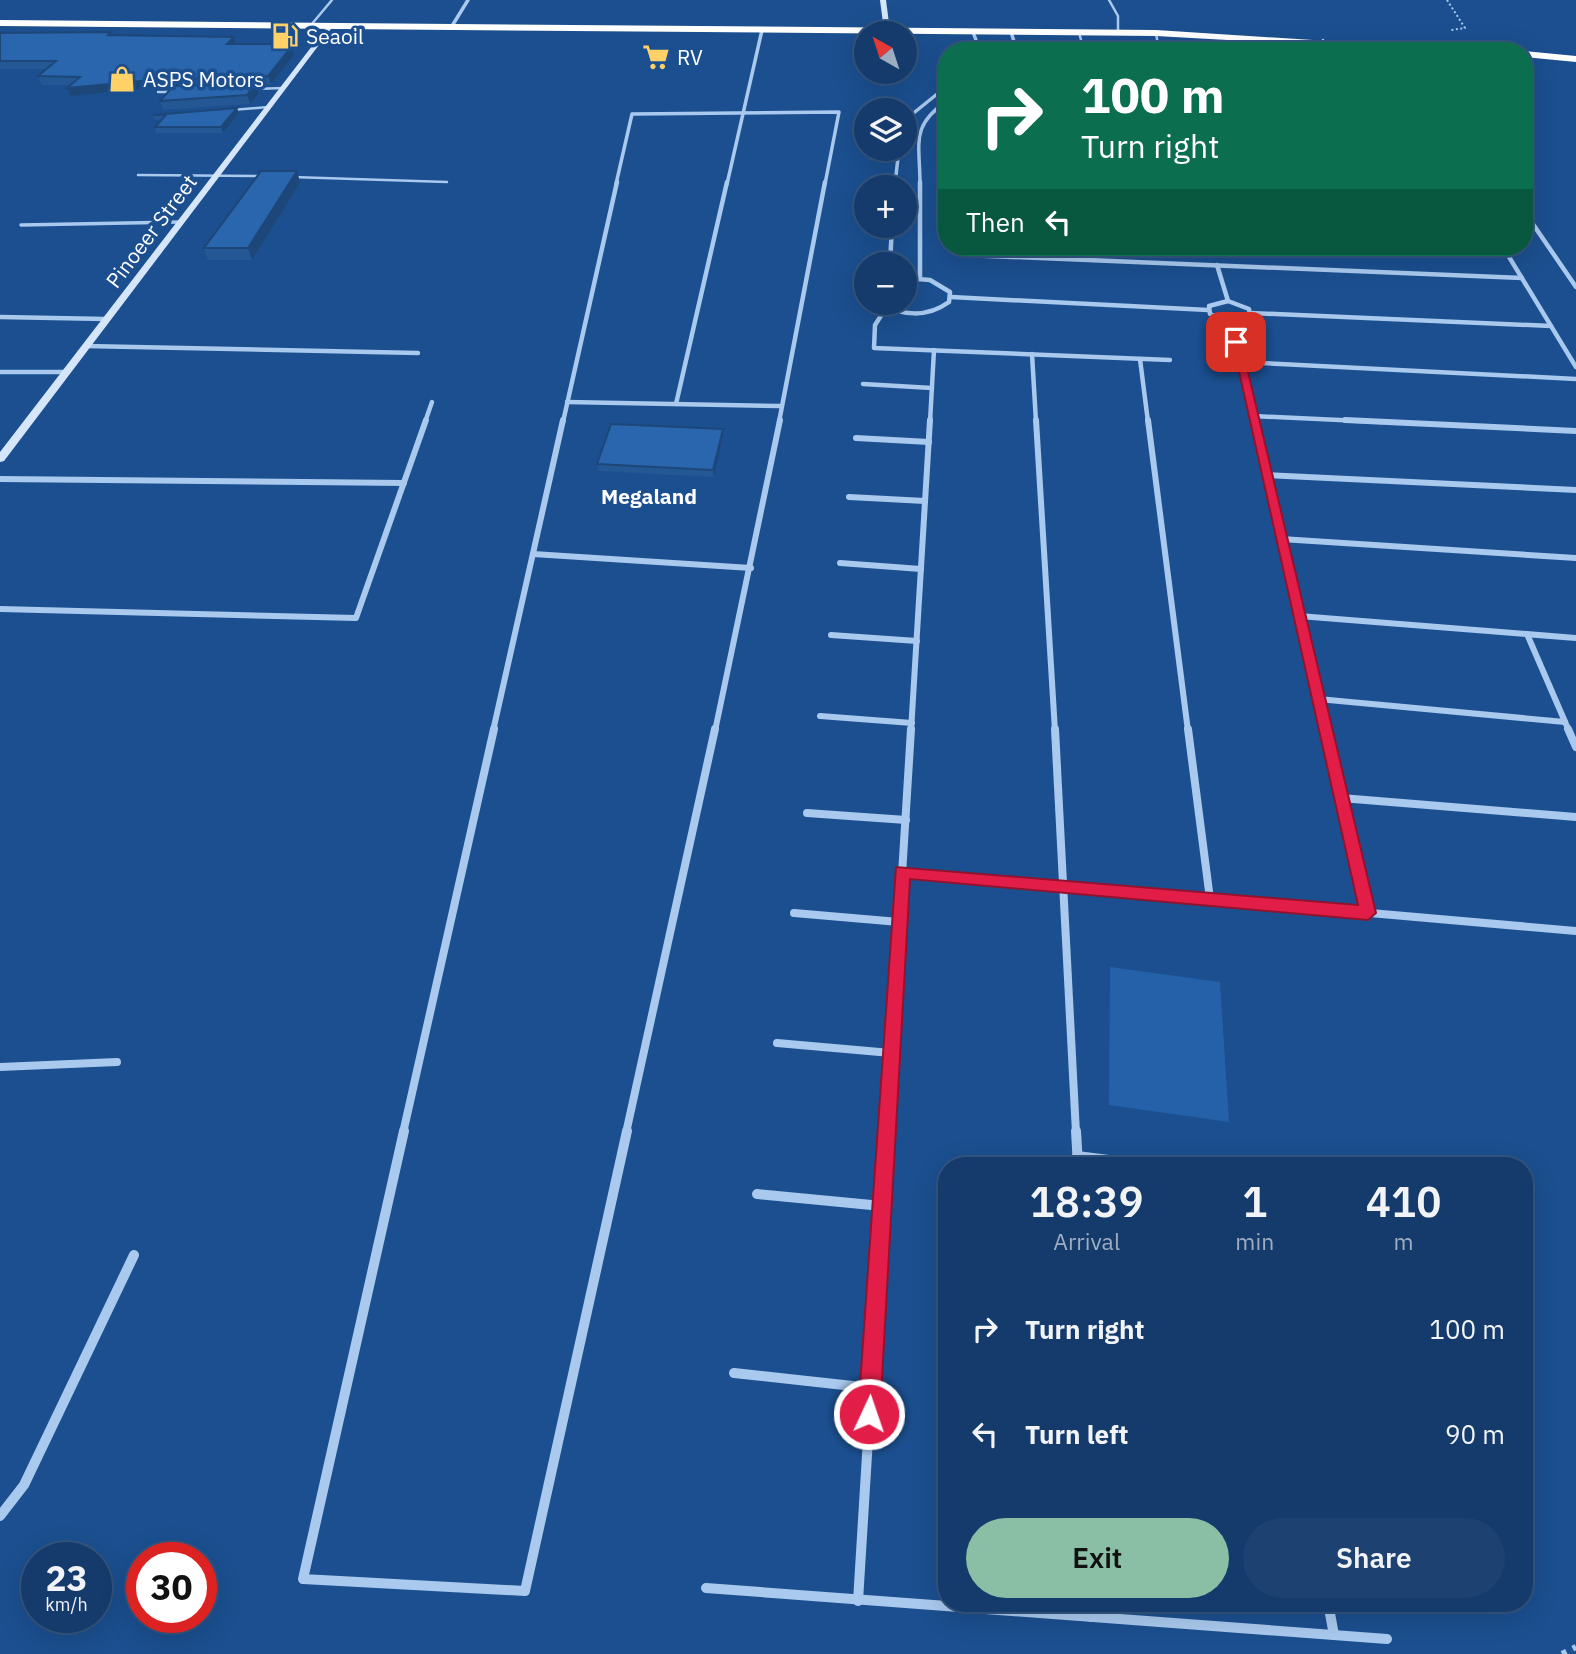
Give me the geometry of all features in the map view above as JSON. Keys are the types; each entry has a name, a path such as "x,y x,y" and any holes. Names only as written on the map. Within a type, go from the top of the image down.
{"highway":[{"path":"0,23 854,31"},
{"path":"917,31 1118,32 1346,42"},
{"path":"1533,55 1576,59"}],"main road":[{"path":"883,0 886,21"},
{"name":"Pinoeer Street","path":"0,459 331,25"}],"street":[{"path":"452,26 468,0"},
{"path":"676,404 762,30"},
{"path":"973,32 977,42"},
{"path":"1010,32 1014,42"},
{"path":"917,108 938,92"},
{"path":"938,107 928,114 920,130 920,278 945,287 951,297"},
{"path":"839,112 780,406 751,568 524,1591 303,1579 632,114 743,113 839,112"},
{"path":"1533,225 1576,287"},
{"path":"991,256 1522,278"},
{"path":"1509,256 1576,367"},
{"path":"1217,265 1228,301"},
{"path":"917,313 927,313 944,307 951,297"},
{"path":"951,297 1208,310 1215,317 1231,322 1246,320 1251,313"},
{"path":"1208,310 1213,303 1228,301 1244,305 1251,313 1551,326"},
{"path":"881,315 875,325 874,348 1170,360"},
{"path":"0,317 106,319"},
{"path":"1231,322 1368,913"},
{"path":"85,346 418,353"},
{"path":"858,1601 934,350"},
{"path":"1032,354 1065,886 1077,1157"},
{"path":"1140,359 1210,899"},
{"path":"1240,362 1576,379"},
{"path":"0,372 66,372"},
{"path":"863,384 932,388"},
{"path":"0,609 356,618 432,402"},
{"path":"567,402 780,406"},
{"path":"1253,416 1576,431"},
{"path":"856,438 929,442"},
{"path":"0,446 10,446"},
{"path":"1266,475 1576,490"},
{"path":"0,479 404,483"},
{"path":"849,497 925,501"},
{"path":"1281,539 1576,558"},
{"path":"533,554 751,568"},
{"path":"840,563 921,569"},
{"path":"1299,616 1576,638"},
{"path":"1527,634 1576,747"},
{"path":"831,635 917,641"},
{"path":"1318,699 1565,722"},
{"path":"820,716 912,723"},
{"path":"1341,797 1576,817"},
{"path":"807,813 906,820"},
{"path":"902,872 1576,932"},
{"path":"794,913 899,922"},
{"path":"777,1043 891,1053"},
{"path":"0,1067 117,1062"},
{"path":"757,1194 882,1206"},
{"path":"0,1516 24,1485 134,1255"},
{"path":"734,1373 871,1388"},
{"path":"706,1588 938,1607"},
{"path":"1009,1612 1387,1639"},
{"path":"1091,1612 1091,1618"},
{"path":"1330,1612 1334,1635"}],"lane":[{"path":"312,25 332,0"},
{"path":"1109,0 1118,16 1118,32"},
{"path":"1079,32 1082,42"},
{"path":"1156,33 1158,42"},
{"path":"241,89 283,88"},
{"path":"158,92 186,91"},
{"path":"229,110 268,107"},
{"path":"138,175 271,176"},
{"path":"284,176 447,182"},
{"path":"21,225 180,222"}],"path":[{"path":"1562,1654 1576,1647"}],"shaded area":[{"path":"1110,967 1220,982 1229,1122 1109,1105"}],"building":[{"path":"111,32 108,35 234,37 227,44 275,44 273,47 291,47 268,76 181,79 183,77 67,88 80,77 38,76 56,61 0,61 0,33"},
{"path":"256,83 247,95 160,101 173,86"},
{"path":"237,108 221,127 155,127 166,115 153,115"},
{"path":"261,171 297,171 248,248 204,248"},
{"path":"611,424 723,429 713,470 597,464"}],"place":[{"name":"Seaoil","path":"285,36"},
{"name":"RV","path":"656,57"},
{"name":"ASPS Motors","path":"122,79"}],"district":[{"name":"Megaland","path":"649,496"}],"route":[{"path":"869,1414 902,872 1368,913 1236,342"}]}
